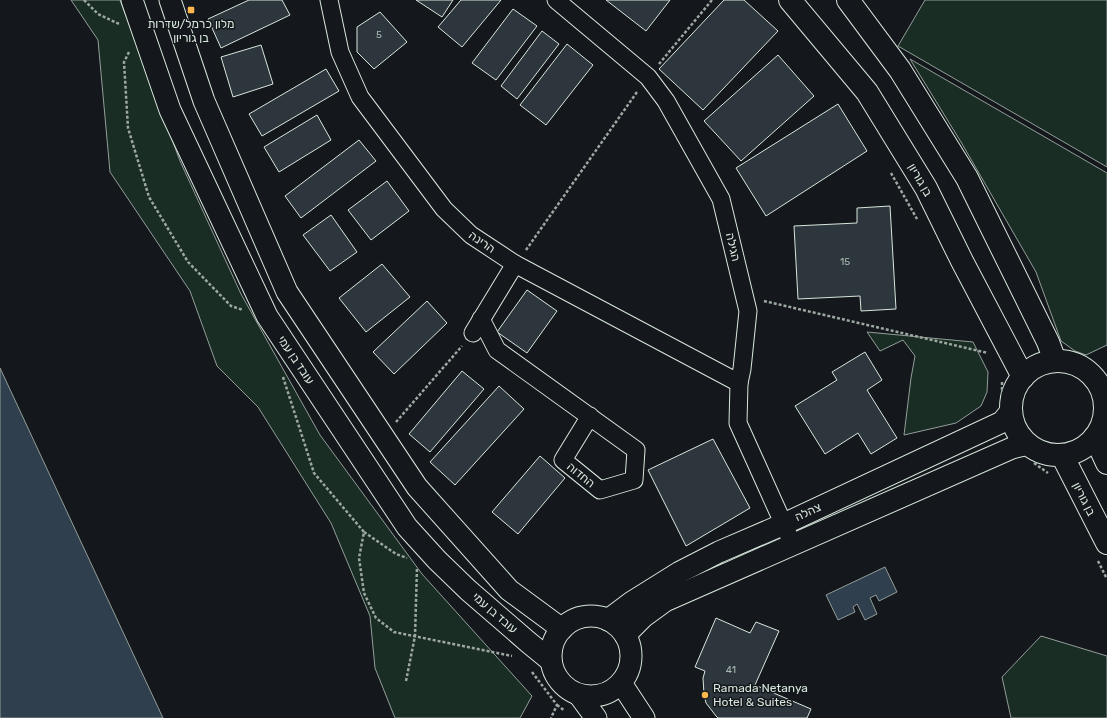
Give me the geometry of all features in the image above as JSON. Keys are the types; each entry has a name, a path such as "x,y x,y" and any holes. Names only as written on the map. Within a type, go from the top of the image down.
{"main road":[{"name":"בן גוריון","path":"790,0 867,92 926,188 962,262 1012,378"},
{"path":"848,0 900,70 967,178 1048,342 1055,361"},
{"path":"1055,361 1069,362 1100,374 1106,409 1102,426 1095,437 1086,446 1074,452 1062,455 1050,454 1020,446 1020,434 1014,424 1007,417 1016,388 1012,378 1043,364 1055,361"},
{"path":"1095,437 1107,463"},
{"name":"בן גוריון","path":"1062,455 1102,551"}],"street":[{"name":"עובד בן עמי","path":"132,0 170,110 267,316 407,527 437,560 468,590 550,660"},
{"path":"170,0 204,101 287,292 417,487 509,590 562,629"},
{"name":"הרינה","path":"329,0 340,52 360,97 444,209 471,236 515,264 739,383"},
{"name":"הגילה","path":"556,0 648,77 666,101 721,199 748,311 742,369 739,383 738,423 793,545"},
{"path":"477,326 515,264"},
{"name":"החדוה","path":"477,326 497,350 590,416 636,450 634,480 600,490 563,460 590,416"},
{"name":"צהלה","path":"608,620 632,602 680,572 719,552 784,524 1007,417"},
{"name":"צהלה","path":"625,635 643,617 666,601 1020,446"},
{"path":"596,616 608,620 623,631 630,645 631,661 626,676 616,688 602,696 586,697 570,692 558,682 551,667 550,651 555,637 562,629 565,624 579,617 596,616"},
{"path":"621,683 644,718"},
{"path":"579,695 596,718"}],"path":[{"path":"84,0 98,14 124,26"},
{"path":"515,264 648,77 712,0"},
{"path":"131,47 124,62 128,128 149,197 188,262 231,306 244,310"},
{"path":"891,172 918,221"},
{"path":"744,297 990,353 988,348"},
{"path":"384,436 477,326"},
{"path":"282,376 314,473 364,532 396,554 410,560"},
{"path":"1007,417 1012,378"},
{"path":"1020,446 1050,474"},
{"path":"364,532 359,558 364,593 376,618 394,632 513,656"},
{"path":"1102,551 1107,579"},
{"path":"406,681 414,636 417,562"},
{"path":"530,669 557,705 551,718"}],"green space":[{"path":"71,0 120,0 180,161 241,294 320,435 422,574 532,696 520,718 395,718 375,668 370,616 331,523 258,407 217,366 190,291 110,172 98,40"},
{"path":"925,0 1107,0 1107,167 898,46"},
{"path":"910,59 1107,173 1107,345 1086,355 1075,351 1061,341 1036,272 961,142"},
{"path":"867,332 973,342 988,372 987,392 981,406 956,423 904,435 915,356 903,340 880,351"},
{"path":"1041,636 1107,656 1107,718 1011,718 1002,677"}],"water":[{"path":"0,368 163,718 0,718"},
{"path":"885,567 897,592 879,601 876,595 870,598 877,614 865,620 857,604 853,607 855,612 838,620 826,595"}],"building":[{"path":"249,0 282,0 290,15 221,48 208,19"},
{"path":"416,0 453,0 442,17"},
{"path":"461,0 501,0 462,47 438,27"},
{"path":"606,0 670,0 646,31"},
{"path":"724,0 744,0 778,31 703,110 659,69"},
{"path":"513,9 537,26 496,80 472,63"},
{"path":"380,12 407,42 374,69 357,52 357,27"},
{"path":"542,31 559,44 517,99 501,86"},
{"path":"567,44 593,65 546,125 520,105"},
{"path":"261,45 273,84 233,97 221,57"},
{"path":"778,55 814,96 741,161 704,121"},
{"path":"326,69 339,91 262,136 249,114"},
{"path":"838,104 867,151 766,216 736,168"},
{"path":"317,115 331,140 279,172 264,147"},
{"path":"359,140 376,161 301,218 285,196"},
{"path":"387,181 409,211 371,240 348,210"},
{"path":"890,206 896,309 861,311 860,296 798,299 794,226 857,223 857,208"},
{"path":"331,215 357,252 330,271 303,235"},
{"path":"382,264 410,297 366,332 339,298"},
{"path":"527,290 557,311 527,353 497,332"},
{"path":"427,301 447,323 394,374 373,352"},
{"path":"865,352 882,380 867,390 897,438 871,454 858,433 825,454 795,406 837,380 832,372"},
{"path":"462,371 484,389 430,452 409,434"},
{"path":"499,386 524,409 455,485 430,462"},
{"path":"713,439 750,508 686,546 648,470"},
{"path":"540,456 565,478 518,534 492,512"},
{"path":"716,618 750,633 756,622 779,631 755,685 811,709 807,718 718,718 716,716 706,703 703,678 705,671 695,667"}],"place":[{"name":"מלון כרמל/שדרות בן גוריון","path":"191,10"},
{"name":"Ramada Netanya Hotel & Suites","path":"705,695"}]}
